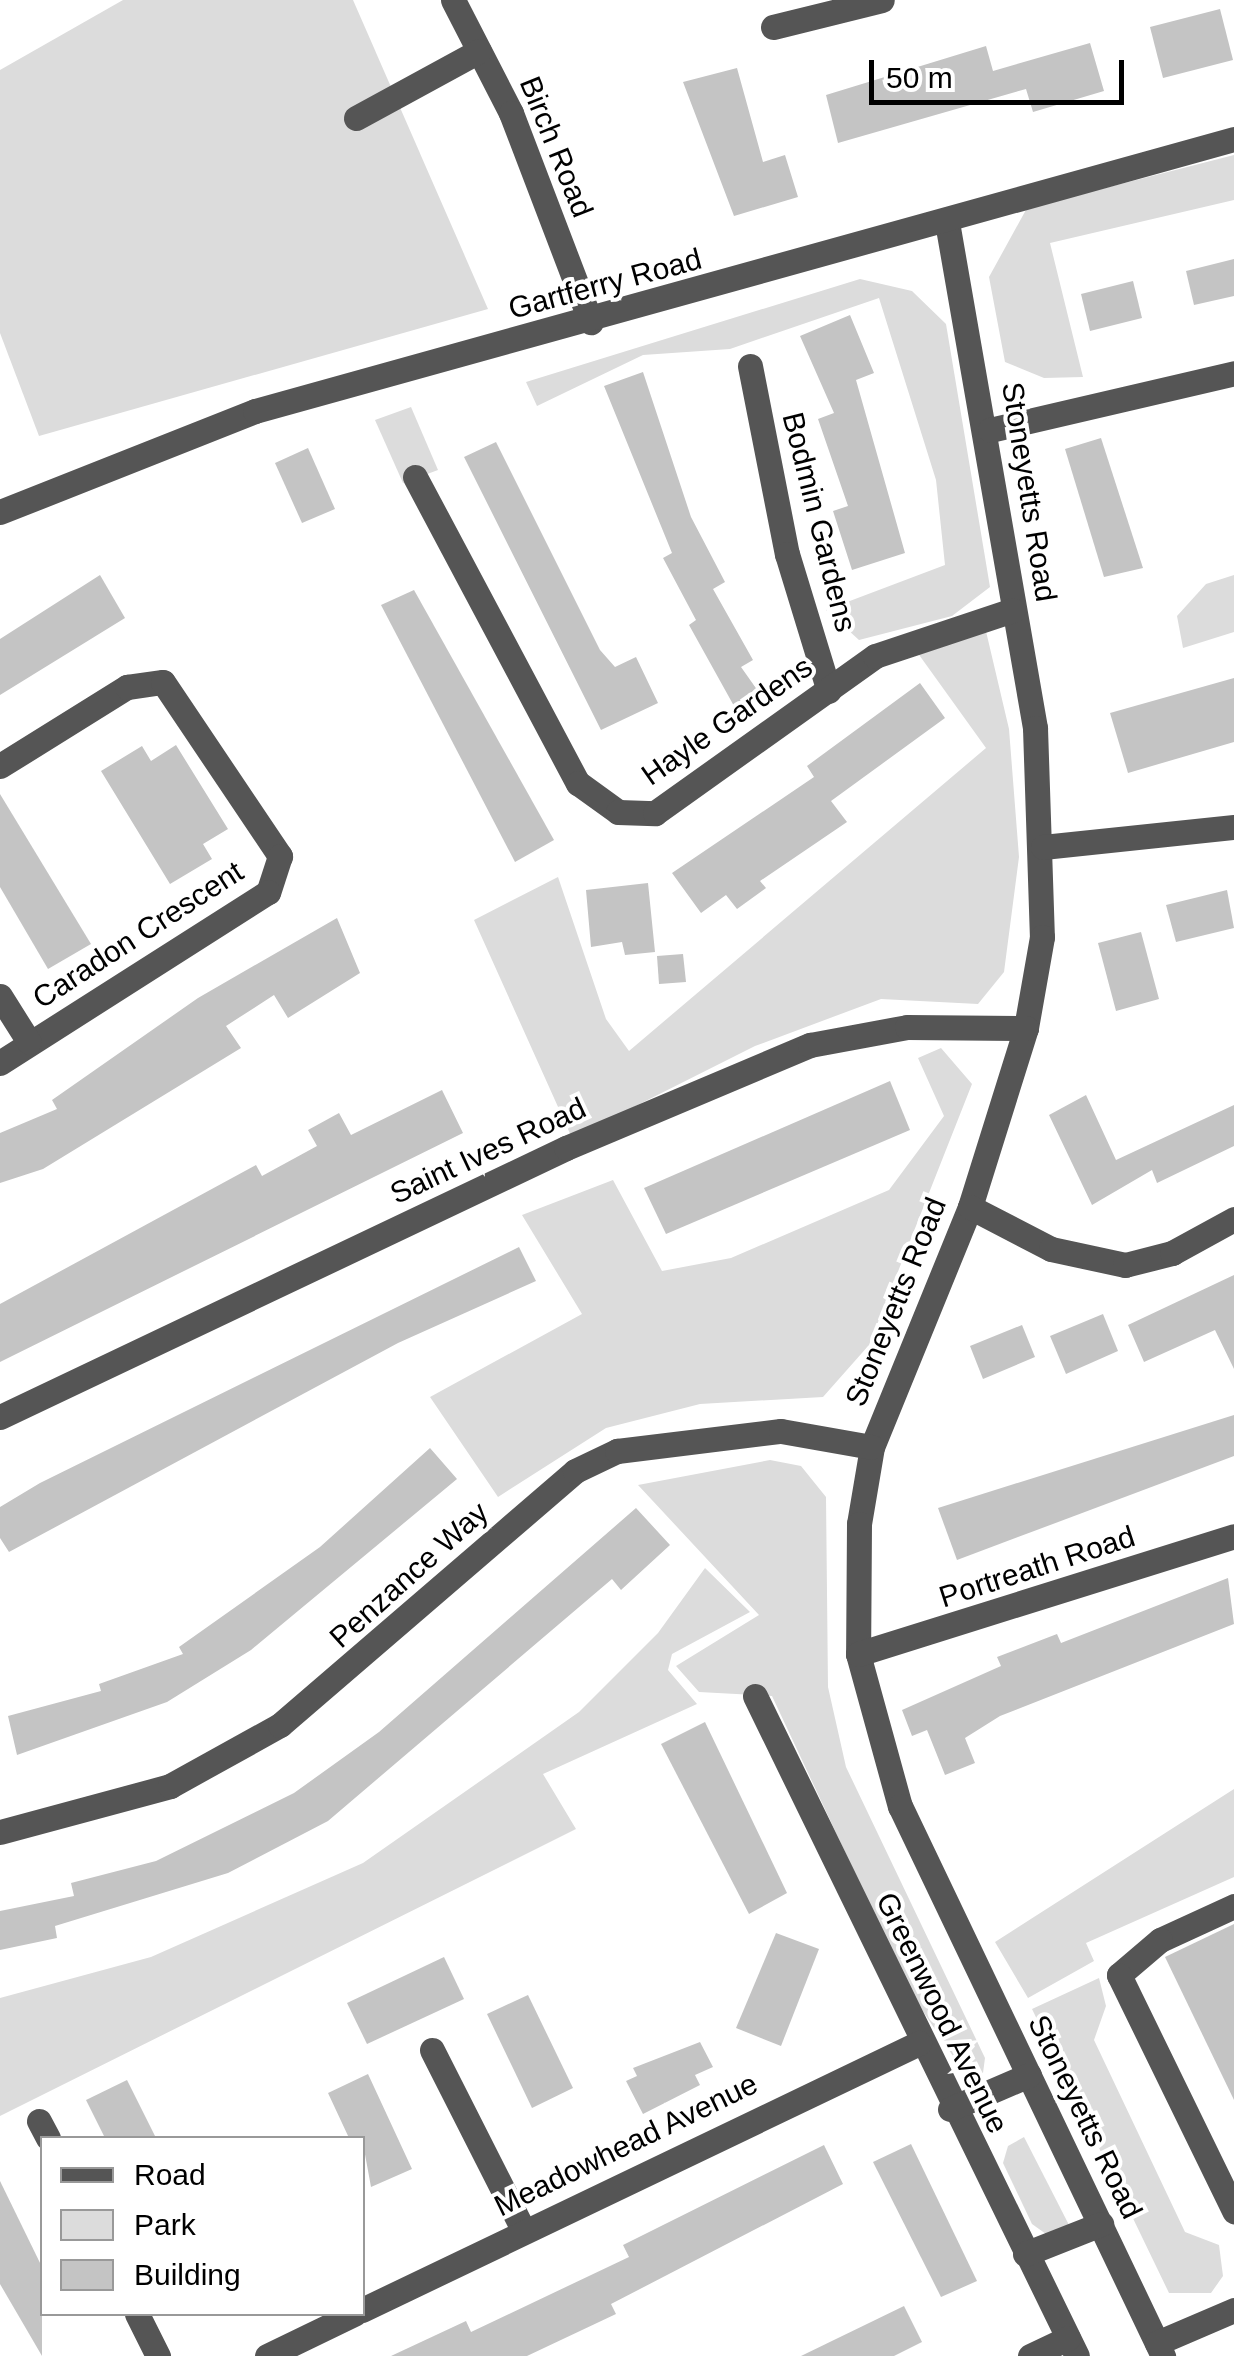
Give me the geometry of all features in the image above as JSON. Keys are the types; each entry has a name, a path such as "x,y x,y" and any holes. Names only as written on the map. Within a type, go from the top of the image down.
{"street":[{"name":"Birch Road","path":"453,0 479,51 591,322"},
{"path":"773,28 882,0"},
{"path":"356,118 479,51"},
{"name":"Gartferry Road","path":"0,512 255,411 591,322 1234,139"},
{"name":"Stoneyetts Road","path":"947,222 990,430 1042,847 1042,937 1026,1028 970,1207 872,1447 859,1524 858,1654 900,1806 1160,2350"},
{"name":"Bodmin Gardens","path":"750,366 787,554 829,692"},
{"path":"990,430 1234,373"},
{"name":"Hayle Gardens","path":"414,476 578,783 618,812 655,813 829,692 852,668 908,641 1013,610"},
{"name":"Caradon Crescent","path":"0,766 127,687 163,682 280,856 268,892 0,1063"},
{"path":"1042,847 1234,827"},
{"name":"Caradon Crescent","path":"0,996 28,1042"},
{"name":"Saint Ives Road","path":"0,1416 566,1148 810,1045 906,1026 1026,1028"},
{"path":"970,1207 1052,1249 1125,1265 1172,1254 1234,1219"},
{"name":"Penzance Way","path":"0,1832 170,1786 280,1725 575,1471 617,1451 762,1431 872,1447"},
{"name":"Portreath Road","path":"858,1654 1234,1536"},
{"name":"Greenwood Avenue","path":"755,1696 950,2109 1072,2347"},
{"path":"1234,1906 1160,1940 1119,1975 1234,2211"},
{"name":"Meadowhead Avenue","path":"365,2309 919,2043"},
{"path":"432,2050 524,2231"},
{"path":"950,2109 1029,2075"},
{"path":"1025,2254 1100,2224"},
{"path":"1160,2350 1234,2310"},
{"path":"138,2316 158,2356"},
{"path":"267,2356 350,2316"},
{"path":"1030,2356 1072,2347"}],"green space":[{"path":"123,0 353,0 488,309 39,436 0,333 0,70"},
{"path":"1234,155 1234,200 1050,243 1083,377 1044,378 1005,362 989,277 1027,208"},
{"path":"860,279 912,291 946,324 990,587 952,616 859,640 826,610 945,565 936,480 879,298 730,349 643,355 537,406 526,382"},
{"path":"411,407 438,470 403,483 375,420"},
{"path":"1234,575 1234,632 1183,648 1177,616 1206,584"},
{"path":"985,627 1009,729 1019,857 1004,972 978,1004 881,999 755,1046 572,1138 474,920 558,877 606,1019 629,1051 986,748 917,652"},
{"path":"941,1048 972,1084 869,1345 823,1397 700,1404 606,1428 498,1497 430,1397 582,1314 522,1215 613,1180 662,1271 731,1258 889,1190 944,1116 918,1058"},
{"path":"770,1460 801,1466 826,1497 828,1687 846,1767 985,2058 983,2073 961,2068 912,1995 772,1696 699,1692 676,1666 759,1615 638,1485"},
{"path":"705,1568 750,1612 672,1654 668,1670 697,1704 543,1774 576,1829 0,2116 0,1998 151,1957 363,1863 579,1712 658,1633"},
{"path":"1234,1789 1234,1877 1086,1943 1094,1961 1028,1998 995,1942"},
{"path":"1099,1978 1106,2006 1094,2040 1185,2232 1219,2245 1223,2276 1211,2293 1169,2293 1032,2009"},
{"path":"1024,2137 1069,2225 1053,2239 1032,2224 1003,2163 1008,2146"}],"building":[{"path":"1220,9 1233,60 1163,78 1150,27"},
{"path":"1090,43 1104,91 1033,112 1026,89 838,143 826,95 986,46 993,71"},
{"path":"737,68 763,162 785,155 798,197 734,216 683,82"},
{"path":"1234,259 1234,296 1194,305 1186,271"},
{"path":"1133,281 1142,318 1090,331 1081,294"},
{"path":"850,315 874,373 856,380 905,553 852,570 833,511 848,506 818,419 834,413 800,336"},
{"path":"643,372 691,517 725,582 713,589 753,660 741,667 758,691 734,706 689,625 696,620 663,558 672,553 604,386"},
{"path":"1101,438 1143,568 1104,577 1065,449"},
{"path":"496,442 600,650 615,667 636,657 658,703 601,730 464,457"},
{"path":"308,448 335,509 302,523 275,463"},
{"path":"100,575 125,618 0,695 0,639"},
{"path":"414,590 554,840 515,862 381,605"},
{"path":"1234,678 1234,742 1128,773 1110,713"},
{"path":"920,683 945,718 831,801 847,822 760,881 766,888 737,909 726,895 701,913 672,873 814,777 807,766"},
{"path":"176,745 228,829 203,844 212,859 170,884 101,771 142,746 151,761"},
{"path":"0,794 91,944 48,969 0,887"},
{"path":"648,883 655,952 625,955 622,942 591,947 586,890"},
{"path":"1227,890 1234,928 1176,942 1166,905"},
{"path":"337,918 360,973 288,1018 274,995 226,1026 241,1048 43,1169 0,1183 0,1133 57,1109 52,1100 198,998"},
{"path":"1141,932 1159,999 1116,1011 1098,943"},
{"path":"683,954 686,982 659,984 657,956"},
{"path":"890,1081 910,1130 666,1234 644,1188"},
{"path":"442,1090 463,1133 0,1362 0,1304 256,1165 262,1176 317,1146 308,1130 339,1113 351,1135"},
{"path":"1086,1095 1116,1160 1234,1105 1234,1146 1157,1183 1152,1170 1092,1205 1049,1115"},
{"path":"519,1247 536,1281 398,1343 9,1552 0,1538 0,1507 40,1483"},
{"path":"1234,1275 1234,1369 1215,1330 1144,1362 1128,1325"},
{"path":"1103,1314 1118,1351 1066,1374 1050,1336"},
{"path":"1022,1325 1035,1357 983,1379 970,1346"},
{"path":"1234,1415 1234,1456 957,1560 938,1508"},
{"path":"430,1448 457,1479 251,1650 167,1702 17,1755 8,1716 101,1691 99,1684 183,1654 179,1647 320,1547"},
{"path":"636,1508 670,1545 621,1590 612,1579 328,1821 228,1873 55,1926 57,1938 0,1950 0,1911 74,1896 71,1883 156,1861 294,1793 379,1732"},
{"path":"1228,1578 1234,1624 1000,1716 965,1738 975,1763 945,1775 927,1730 912,1736 902,1710 1001,1666 997,1657 1057,1634 1061,1643"},
{"path":"705,1722 787,1893 749,1914 661,1744"},
{"path":"1234,1924 1234,2100 1165,1957"},
{"path":"776,1933 819,1949 781,2046 736,2028"},
{"path":"444,1957 464,1999 367,2044 347,2003"},
{"path":"528,1995 573,2088 532,2108 487,2014"},
{"path":"700,2042 713,2067 695,2075 700,2085 643,2114 626,2081 637,2076 633,2068"},
{"path":"368,2074 412,2169 371,2187 365,2136 348,2136 328,2093"},
{"path":"127,2080 155,2136 104,2136 86,2100"},
{"path":"911,2144 977,2281 941,2297 873,2162"},
{"path":"824,2145 843,2184 611,2304 616,2314 527,2356 391,2356 466,2321 471,2332 629,2257 623,2245"},
{"path":"0,2181 40,2263 42,2356 0,2284"},
{"path":"904,2306 922,2342 894,2356 801,2356"}]}
